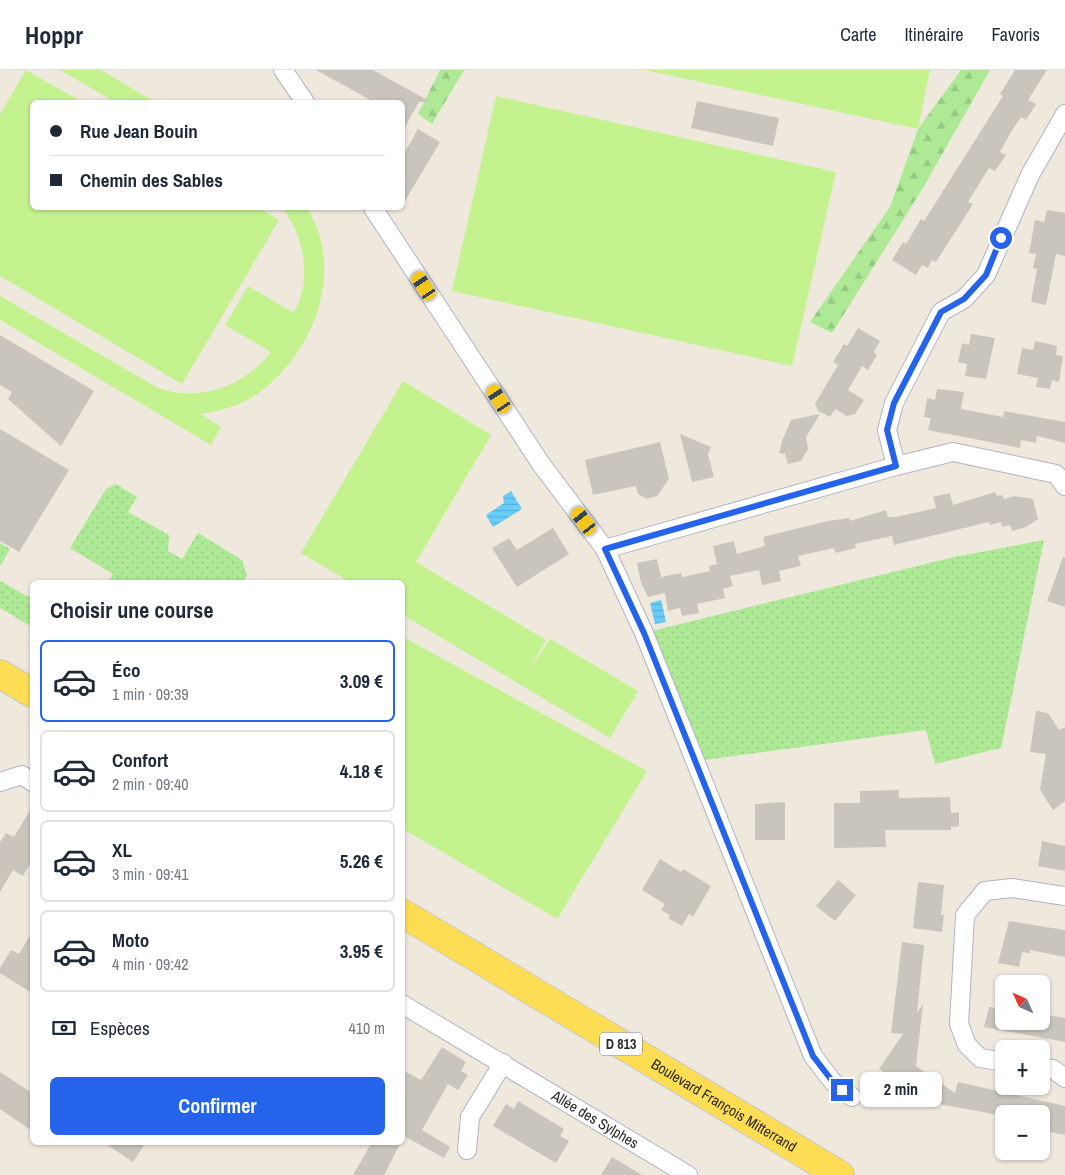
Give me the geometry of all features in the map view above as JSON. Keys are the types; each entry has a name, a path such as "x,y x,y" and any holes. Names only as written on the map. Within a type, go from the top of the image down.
{"main road":[{"path":"0,674 30,692"},
{"name":"Boulevard François Mitterrand","path":"405,915 840,1175"}],"street":[{"path":"283,70 303,100"},
{"path":"896,466 887,430 894,403 941,312 964,299 986,275 1030,175 1065,114"},
{"path":"375,210 541,464 605,549 644,633 813,1056 833,1082 852,1096"},
{"path":"605,549 896,466 953,452 1056,474 1065,486"},
{"path":"0,782 22,775 30,781"},
{"path":"995,1060 980,1058 967,1046 959,1024 965,914 985,891 1012,888 1065,896"},
{"name":"Allée des Sylphes","path":"405,1010 503,1063 688,1175"},
{"path":"467,1150 470,1117 503,1063"},
{"path":"1050,1069 1065,1078"}],"green space":[{"path":"26,70 78,100 30,100 30,210 262,210 279,220 182,384 0,276 0,114"},
{"path":"60,70 101,70 152,100 112,100"},
{"path":"440,70 464,70 432,124 418,114"},
{"path":"645,70 930,70 918,129"},
{"path":"961,70 990,70 923,188 832,333 810,322 890,207 918,129"},
{"path":"496,96 836,172 792,366 452,291"},
{"path":"283,210 308,210 318,232 324,258 323,284 318,309 308,334 294,357 277,377 244,402 222,410 200,414 221,427 211,445 0,320 0,296 158,388 190,393 220,388 248,374 271,352 225,325 248,286 294,313 300,300 303,286 303,259 301,245 290,219"},
{"path":"403,381 491,435 416,562 546,640 528,672 550,639 638,691 610,738 405,616 405,580 347,580 301,553"},
{"path":"116,484 137,497 128,512 169,535 168,551 182,559 198,533 242,560 247,575 244,580 109,580 113,574 70,548 106,489"},
{"path":"1044,540 1001,748 935,764 926,730 705,760 652,631 954,557"},
{"path":"0,543 10,549 0,566"},
{"path":"0,581 30,598 30,626 0,608"},
{"path":"405,638 647,771 557,919 405,830"}],"water":[{"path":"511,491 522,509 493,527 486,515 504,503 503,496"},
{"path":"661,600 666,622 655,624 650,603"}],"building":[{"path":"316,70 373,70 431,102 419,102 405,127 405,100 370,100"},
{"path":"1015,70 1047,70 1028,100 1036,104 1026,120 1021,117 1011,132 1000,152 1006,155 995,171 989,168 968,202 973,204 936,262 932,260 928,268 922,265 916,275 892,260 903,242 906,244 921,219 924,221 1003,96 1000,94"},
{"path":"697,101 779,118 773,146 691,128"},
{"path":"418,129 440,142 405,201 405,152"},
{"path":"1047,210 1065,213 1065,256 1056,254 1046,305 1031,302 1037,269 1033,268 1036,254 1029,253 1035,220 1044,222"},
{"path":"858,328 880,341 874,352 877,355 868,370 862,366 848,390 864,400 855,414 847,416 835,409 830,417 818,411 815,404 838,365 833,362 844,344 847,346"},
{"path":"971,334 995,338 986,379 965,376 967,364 958,362 962,343 969,345"},
{"path":"0,335 94,391 61,446 8,399 12,392 0,385"},
{"path":"1035,341 1054,345 1057,347 1056,355 1063,356 1059,382 1052,380 1050,389 1036,387 1038,378 1017,374 1022,348 1033,350"},
{"path":"937,389 964,392 961,409 1003,417 1004,411 1065,422 1065,443 1037,436 1036,443 1021,440 1020,448 928,430 931,418 924,417 927,398 935,400"},
{"path":"820,414 806,437 808,449 801,461 788,464 785,454 779,453 791,420"},
{"path":"0,429 69,470 19,552 0,541"},
{"path":"680,434 711,447 708,454 714,477 692,482"},
{"path":"660,442 669,479 657,496 647,499 638,494 636,486 593,495 585,460"},
{"path":"995,492 997,496 1002,495 1004,499 1015,496 1033,499 1038,519 1026,527 1012,531 1010,525 1002,527 1001,522 990,525 989,522 894,545 892,536 855,544 856,548 836,553 834,548 798,556 801,566 779,571 781,581 762,585 759,570 730,576 733,586 723,589 725,598 697,604 699,613 682,616 680,608 668,611 665,593 648,597 641,583 637,563 657,559 661,577 681,573 682,577 710,571 709,566 717,564 713,546 734,541 737,554 765,546 763,537 828,521 849,518 850,521 886,510 888,517 896,517 936,508 933,497 950,493 953,505"},
{"path":"553,528 569,554 517,587 492,548 509,538 517,550"},
{"path":"1063,557 1065,558 1065,607 1047,601"},
{"path":"1036,711 1048,713 1059,730 1065,727 1065,801 1053,810 1040,790 1046,754 1030,752"},
{"path":"899,790 899,798 950,797 951,813 959,812 959,826 951,827 951,830 885,830 886,847 834,848 834,803 860,803 860,791"},
{"path":"785,802 785,840 755,840 755,804"},
{"path":"30,810 30,864 23,876 13,870 0,892 0,842 6,833 14,837"},
{"path":"1042,841 1065,846 1065,871 1038,866"},
{"path":"660,859 681,872 683,869 711,886 693,917 689,914 682,926 668,918 670,915 661,910 665,904 642,890"},
{"path":"838,880 856,895 835,921 816,906"},
{"path":"918,882 944,885 941,915 944,915 942,932 913,928"},
{"path":"1009,921 1065,930 1065,957 1030,950 1030,953 1022,952 1019,967 998,963"},
{"path":"30,935 30,992 0,973 0,968 11,950 19,954"},
{"path":"902,942 924,945 917,1013 923,1004 916,1066 955,1093 958,1082 995,1090 995,1095 1016,1095 1065,1106 1065,1135 1050,1132 1050,1105 995,1105 995,1114 933,1103 924,1096 920,1102 888,1080 890,1076 879,1069 903,1034 891,1033"},
{"path":"989,1007 995,1008 995,1029 984,1027"},
{"path":"1050,1016 1065,1018 1065,1042 1000,1030 1050,1030"},
{"path":"442,1047 466,1062 461,1071 468,1075 458,1090 448,1084 422,1130 450,1147 444,1158 405,1137 405,1072 421,1080"},
{"path":"0,1072 30,1092 30,1130 0,1109"},
{"path":"518,1101 564,1129 560,1136 569,1141 556,1163 493,1126 506,1104 514,1109"},
{"path":"108,1145 144,1145 133,1162"},
{"path":"370,1145 399,1145 384,1175 353,1175"},
{"path":"612,1157 642,1175 601,1175"}],"route":[{"path":"842,1090 833,1082 813,1056 644,633 605,549 896,466 887,430 894,403 941,312 964,299 986,275 1001,238"}]}
